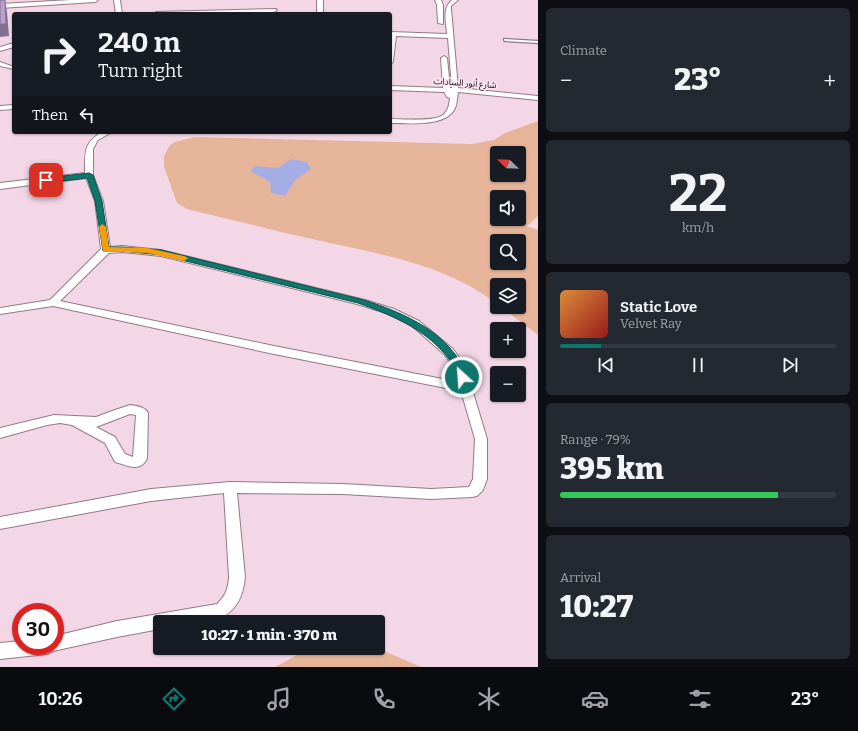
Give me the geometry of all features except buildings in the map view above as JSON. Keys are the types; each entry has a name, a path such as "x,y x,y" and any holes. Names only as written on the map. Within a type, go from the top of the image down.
{"street":[{"path":"0,6 95,0"},
{"path":"117,0 119,12"},
{"path":"320,0 320,12"},
{"path":"438,0 440,5 442,43"},
{"path":"392,121 423,121 445,117 451,113 452,95 448,9 449,5 456,0"},
{"path":"215,12 274,10"},
{"path":"392,38 449,36"},
{"path":"0,44 12,45"},
{"path":"0,49 12,46"},
{"path":"443,51 452,95"},
{"path":"0,64 12,68"},
{"name":"شارع أنور السادات","path":"392,88 538,103"},
{"name":"شارع أنور السادات","path":"392,93 538,98"},
{"path":"0,103 12,101"},
{"path":"0,108 12,107"},
{"path":"104,134 95,139 90,144 88,149 89,175 99,201 106,250"},
{"path":"0,186 89,175"},
{"path":"0,523 151,495 230,487 343,489 431,494 472,492 478,486 480,479 481,439 459,366 449,352 415,323 390,311 361,302 161,253 122,249 106,250 53,303"},
{"path":"0,311 53,303 274,350 466,388"},
{"path":"0,433 54,420 96,422 111,418 127,409 138,410 142,413 140,459 134,463 124,460 116,452 110,440 77,422"},
{"path":"202,615 222,610 231,601 236,588 237,577 230,487"},
{"path":"64,642 117,629 153,623"},
{"path":"0,651 12,650"}],"lane":[{"path":"505,40 538,42"}],"shaded area":[{"path":"538,121 538,216 527,226 538,230 538,335 526,326 526,322 521,322 510,314 526,314 526,278 490,278 490,299 477,290 456,279 413,263 187,209 177,203 164,167 164,156 170,145 175,142 195,137 472,144 494,140 505,133"},
{"path":"385,651 421,667 275,667 297,655 385,655"}],"water":[{"path":"291,159 307,162 311,169 295,180 285,196 271,193 270,182 250,171 255,166 278,168"}],"slow traffic":[{"path":"102,227 106,250 147,250 184,258"}],"route":[{"path":"46,180 89,175 99,201 106,250 147,250 161,253 361,302 390,311 415,323 449,352 459,366 462,377"}]}
